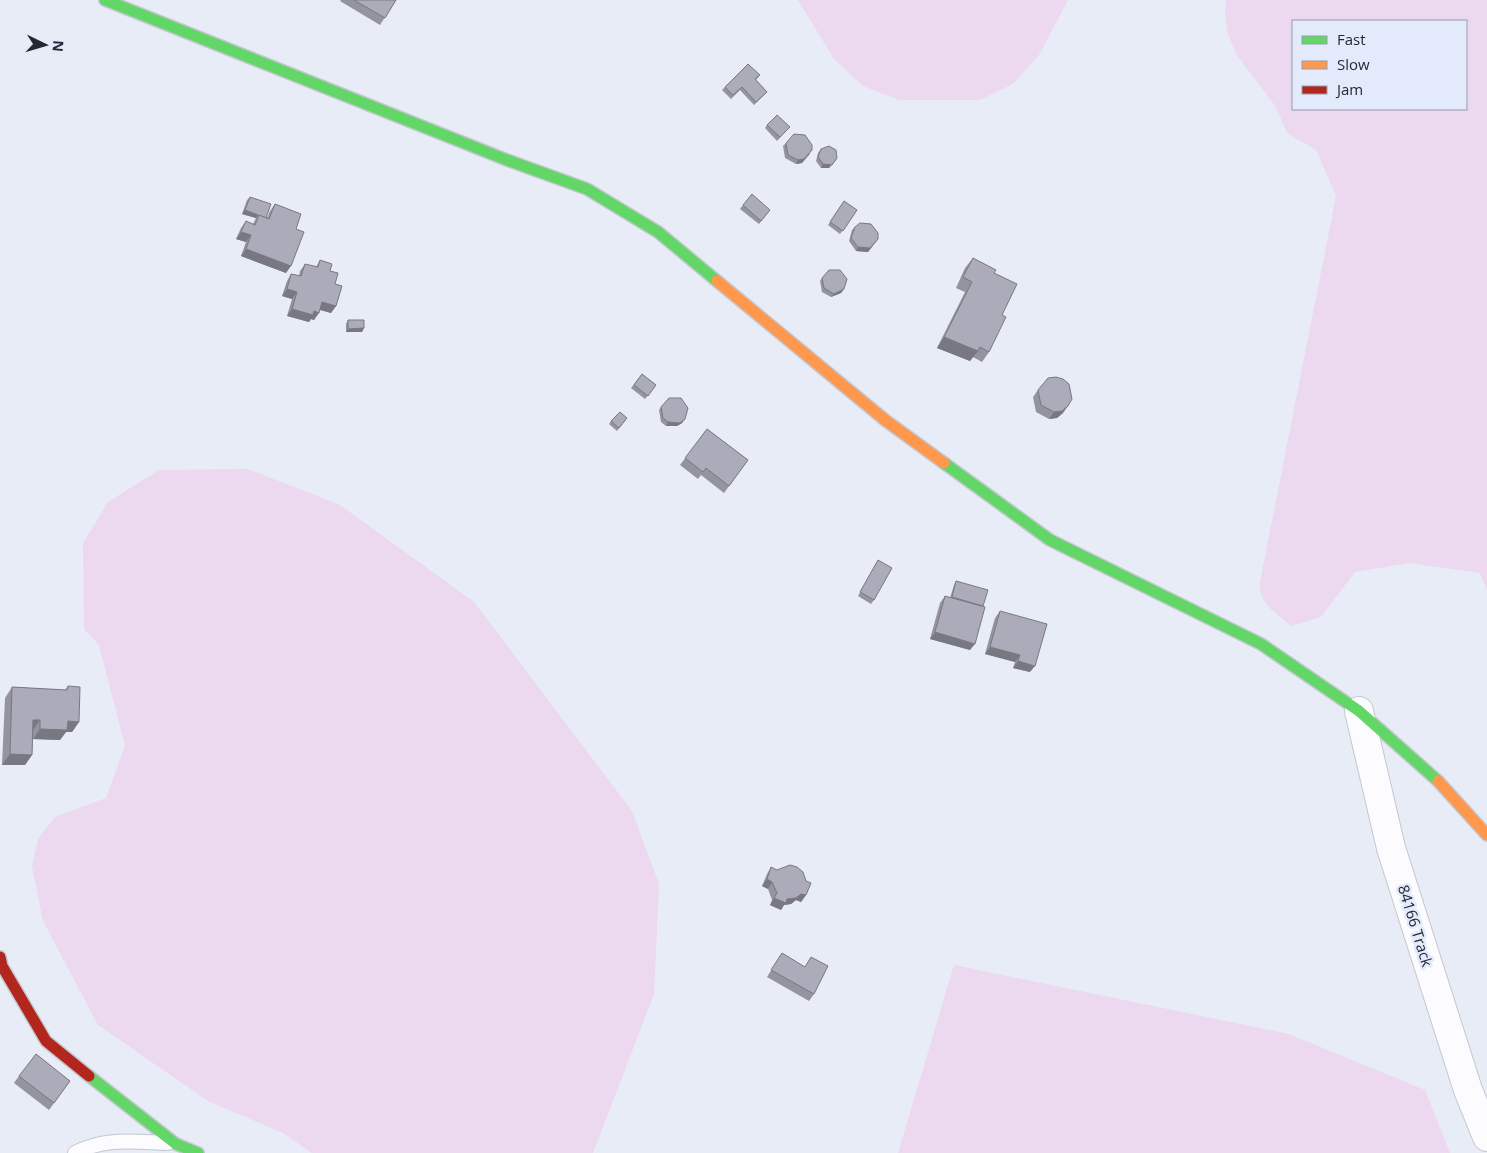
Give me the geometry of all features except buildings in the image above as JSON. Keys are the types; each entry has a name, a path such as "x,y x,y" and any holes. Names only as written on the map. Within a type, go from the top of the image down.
{"street":[{"path":"105,0 498,156 587,189 658,232 885,420 1050,540 1261,644 1359,711 1434,777 1487,835"},
{"name":"84166 Track","path":"1359,711 1391,848 1468,1090 1487,1137"},
{"path":"0,957 2,966 46,1041 121,1103 176,1144 198,1153"}],"lane":[{"path":"75,1153 90,1145 111,1140 176,1144"}],"shaded area":[{"path":"798,0 1068,0 1039,55 1013,84 980,100 899,100 863,86 834,59"},
{"path":"1226,0 1487,0 1487,590 1480,573 1409,563 1355,572 1321,617 1291,626 1269,607 1262,596 1260,582 1336,196 1316,150 1287,133 1276,107 1236,54 1228,34 1225,15"},
{"path":"248,469 340,505 474,602 632,811 659,884 654,994 593,1153 312,1153 283,1133 208,1101 98,1025 43,921 32,866 38,839 55,817 106,798 125,746 99,645 84,629 83,543 108,502 159,470"},
{"path":"954,965 1289,1034 1425,1090 1450,1153 898,1153"}],"traffic: fast":[{"path":"105,0 507,160 587,189 658,232 717,281"},
{"path":"944,463 1050,540 1261,644 1359,711 1438,781"},
{"path":"89,1076 176,1144 198,1153"}],"traffic: slow":[{"path":"717,281 885,420 944,463"},
{"path":"1438,781 1487,835"}],"traffic: jam":[{"path":"0,957 2,966 46,1041 89,1076"}]}
